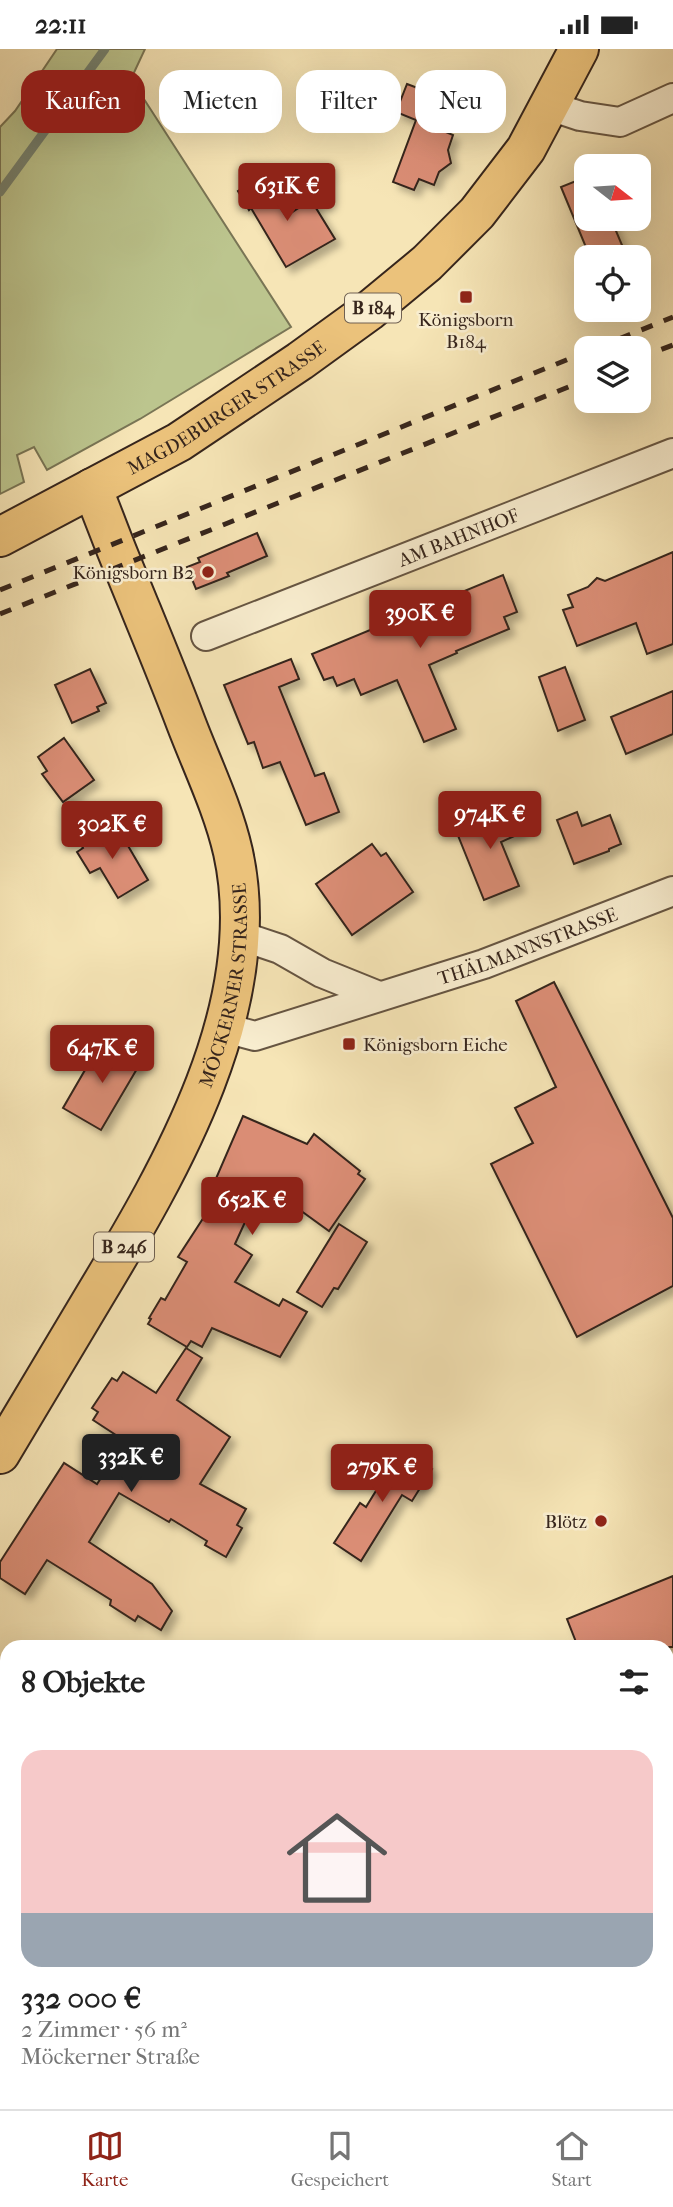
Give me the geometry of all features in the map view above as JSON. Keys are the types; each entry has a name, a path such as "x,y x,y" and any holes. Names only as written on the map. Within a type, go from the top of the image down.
{"main road":[{"name":"MAGDEBURGER STRASSE","path":"0,537 179,442 369,311 417,271 477,213 526,149 579,49"},
{"name":"MÖCKERNER STRASSE","path":"0,1454 146,1206 204,1087 225,1028 236,970 239,904 233,852 160,656 92,488"}],"street":[{"path":"550,106 580,116 620,122 673,98"},
{"name":"AM BAHNHOF","path":"206,636 673,453"},
{"name":"THÄLMANNSTRASSE","path":"225,1028 256,1036 484,964 673,891"},
{"path":"239,935 281,950 322,974 379,996"}],"green space":[{"path":"57,49 145,49 135,70 43,70"},
{"path":"145,101 159,122 159,133 166,133 291,327 140,419 47,470 34,447 17,455 24,482 0,494 0,127 21,102 21,133 145,133"}],"building":[{"path":"407,84 415,87 415,120 401,114 401,99"},
{"path":"415,123 415,133 453,135 448,150 451,163 439,172 434,185 419,179 414,190 393,182"},
{"path":"261,176 286,216 311,200 335,239 286,267 238,191"},
{"path":"574,182 574,218 561,187"},
{"path":"579,231 616,231 622,245 585,245"},
{"path":"257,533 267,556 227,573 229,576 196,589 187,567 200,562 198,558"},
{"path":"673,552 673,644 647,654 636,623 577,646 563,610 573,607 568,595 588,587 597,578 605,581"},
{"path":"503,575 517,612 504,617 509,629 429,665 456,729 424,742 397,680 361,695 354,679 337,686 333,677 324,680 312,654"},
{"path":"291,659 299,679 279,687 315,776 324,773 339,812 306,825 280,762 263,768 254,742 248,744 224,685"},
{"path":"565,667 585,720 558,731 539,677"},
{"path":"90,669 106,703 97,707 99,711 72,723 55,685"},
{"path":"673,691 673,734 626,754 611,717"},
{"path":"64,738 94,780 63,802 42,774 47,771 38,757"},
{"path":"509,805 521,833 501,842 519,886 484,900 455,828"},
{"path":"577,812 582,826 610,815 621,844 574,864 557,820"},
{"path":"117,827 148,880 118,898 100,868 90,873 77,852 83,848 79,841 99,829 103,836"},
{"path":"372,844 381,856 386,853 413,892 352,935 316,884"},
{"path":"554,982 673,1218 673,1286 577,1337 491,1164 533,1143 515,1108 556,1087 516,1001"},
{"path":"103,1039 141,1062 101,1130 63,1108"},
{"path":"243,1116 307,1144 314,1134 360,1171 358,1174 365,1179 329,1231 293,1205 290,1213 256,1198 235,1244 252,1255 235,1282 279,1306 283,1299 307,1312 280,1357 212,1328 202,1347 191,1341 187,1347 148,1324 161,1298 165,1300 187,1262 178,1257 215,1200 208,1197"},
{"path":"339,1224 367,1242 338,1289 334,1288 322,1307 297,1292"},
{"path":"186,1348 202,1358 177,1400 230,1437 200,1484 246,1509 237,1525 242,1528 226,1557 205,1545 207,1541 171,1519 169,1522 119,1493 89,1542 152,1584 172,1611 161,1630 138,1616 135,1621 110,1605 111,1600 47,1560 25,1594 0,1578 0,1562 64,1463 97,1484 125,1441 93,1420 98,1412 92,1408 112,1378 117,1381 123,1372 156,1393"},
{"path":"401,1450 432,1469 412,1501 402,1495 361,1561 334,1543 360,1503 366,1507"},
{"path":"673,1576 673,1640 575,1640 567,1619"}],"waterway":[{"path":"0,192 105,49"}],"railway":[{"path":"626,336 673,317"},
{"path":"651,353 673,345"},
{"path":"0,590 574,357"},
{"path":"0,614 574,385"}],"place":[{"name":"Königsborn B184","path":"466,297"},
{"name":"Königsborn B2","path":"208,572"},
{"name":"Königsborn Eiche","path":"349,1044"},
{"name":"Blötz","path":"601,1521"}]}
